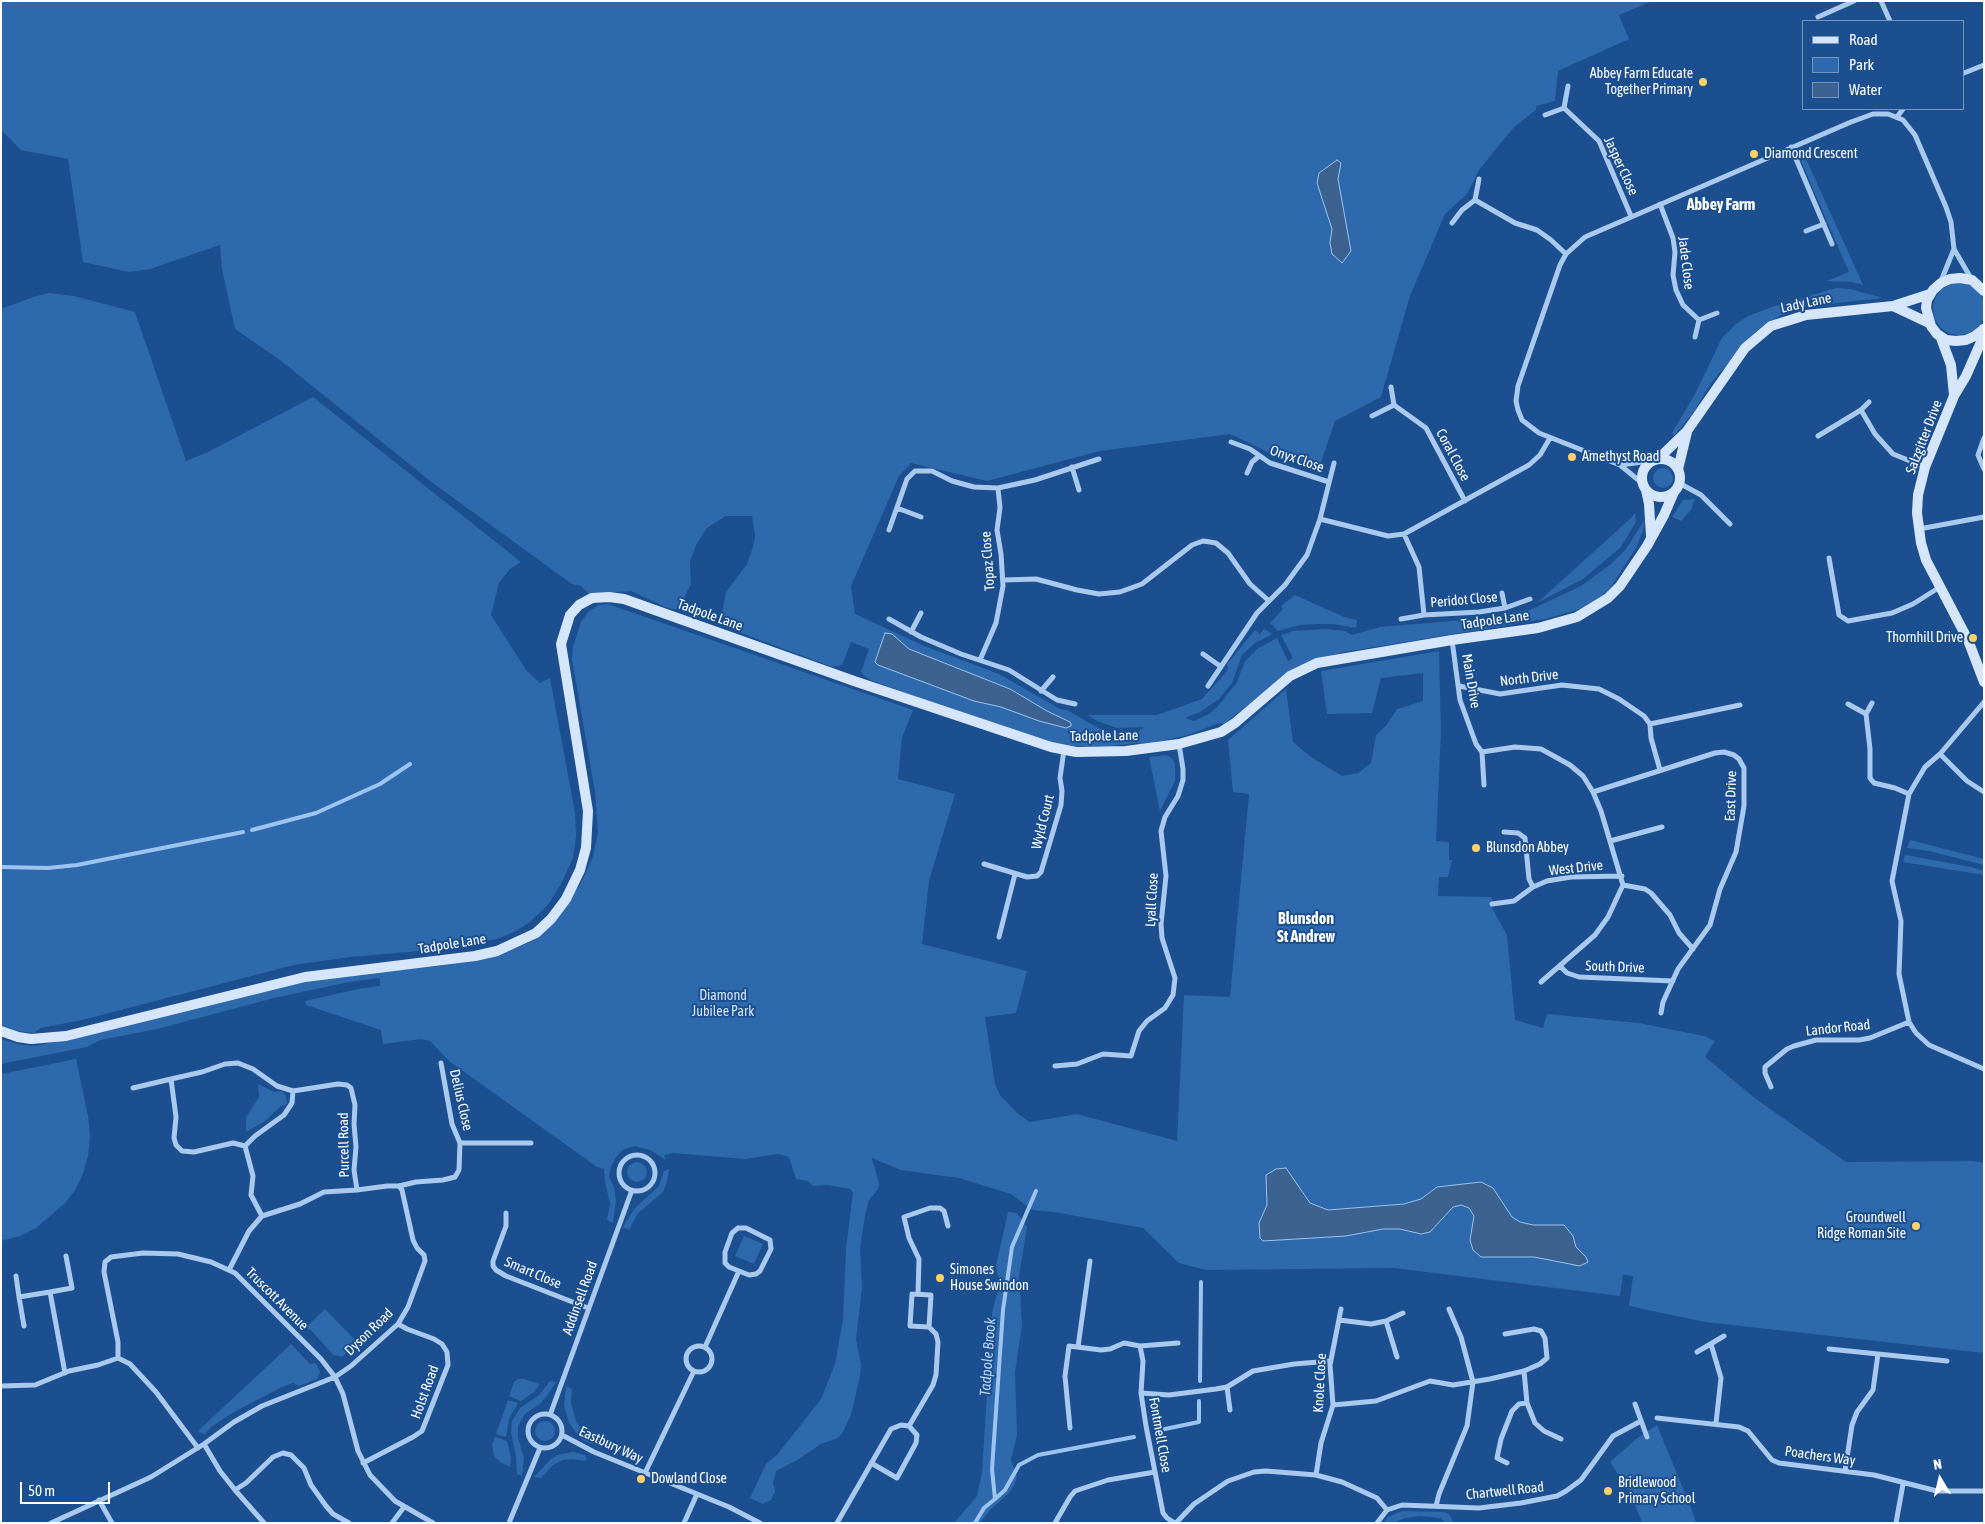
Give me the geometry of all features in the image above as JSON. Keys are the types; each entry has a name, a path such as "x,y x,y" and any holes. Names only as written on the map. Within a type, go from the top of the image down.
{"street":[{"path":"1818,17 1836,6 1854,1"},
{"path":"1881,1 1890,20"},
{"path":"1965,73 1984,65"},
{"path":"1545,115 1564,108 1568,86"},
{"name":"Jasper Close","path":"1564,108 1599,141 1631,216"},
{"path":"1897,117 1902,110"},
{"path":"1730,524 1701,495 1676,487 1659,497 1650,494 1620,465 1550,438 1531,428 1522,420 1516,400 1518,386 1554,282 1566,254 1585,237 1631,216 1873,114 1888,114 1903,120 1912,130 1926,159 1949,217 1954,249 1972,280 1984,290"},
{"path":"1791,147 1832,244"},
{"path":"1452,223 1462,210 1475,200 1479,179"},
{"path":"1475,200 1515,223 1537,230 1566,254"},
{"name":"Jade Close","path":"1660,204 1673,238 1675,252 1673,275 1676,290 1683,305 1699,320"},
{"path":"1806,231 1824,224"},
{"path":"1941,283 1954,249"},
{"path":"1941,283 1955,278 1972,280"},
{"name":"Lady Lane","path":"1654,460 1687,431 1745,348 1771,326 1806,315 1893,306 1930,294 1941,283"},
{"path":"1929,323 1926,308 1930,294"},
{"path":"1893,306 1929,323 1941,338 1951,341 1962,341 1975,336 1984,329"},
{"path":"1695,337 1699,320 1718,313"},
{"name":"Salzgitter Drive","path":"1984,329 1981,342 1966,376 1954,396 1925,467 1918,495 1918,529 1926,560 1968,640 1984,682"},
{"name":"Salzgitter Drive","path":"1941,338 1951,365 1954,396"},
{"path":"1372,416 1394,405 1390,386"},
{"path":"1818,436 1861,410 1869,402"},
{"name":"Coral Close","path":"1394,405 1426,428 1465,500"},
{"path":"1861,410 1875,434 1893,454 1925,467"},
{"name":"Lady Lane","path":"1678,469 1687,431"},
{"path":"1208,686 1243,631 1302,564 1312,544 1320,519 1388,536 1404,534 1529,465 1540,455 1550,438"},
{"path":"1984,438 1978,455 1984,469"},
{"name":"Onyx Close","path":"1231,442 1250,449 1258,457 1270,464 1330,482"},
{"name":"Onyx Close","path":"1247,473 1252,462 1258,457"},
{"path":"889,530 907,479 911,474 920,470 932,471 952,481 974,487 998,488 1035,480 1099,459"},
{"path":"1620,465 1654,460 1672,462 1678,469 1676,487"},
{"path":"1651,537 1649,504 1642,471 1654,460"},
{"name":"Onyx Close","path":"1320,519 1334,463"},
{"path":"1072,467 1080,490"},
{"name":"Tadpole Lane","path":"1,1031 31,1039 66,1036 305,977 341,971 475,956 497,951 536,933 551,920 566,899 580,870 586,848 588,812 561,644 570,615 579,605 592,598 609,597 624,599 998,730 1064,750 1076,752 1126,751 1179,744 1221,732 1235,723 1290,676 1317,663 1452,640 1551,626 1584,614 1608,598 1620,586 1637,562 1664,515 1676,487"},
{"name":"Topaz Close","path":"980,660 999,612 1004,580 997,530 1000,508 998,488"},
{"path":"897,508 921,517"},
{"path":"1918,529 1984,517"},
{"name":"Peridot Close","path":"1404,534 1419,567 1424,615"},
{"path":"1004,580 1036,579 1099,594 1120,592 1147,580 1192,545 1203,541 1216,543 1228,553 1250,584 1269,601"},
{"path":"1829,558 1839,615 1848,621 1892,614 1913,604 1940,587"},
{"name":"Peridot Close","path":"1502,593 1505,608"},
{"name":"Peridot Close","path":"1401,619 1424,615 1479,612 1505,608 1530,599"},
{"path":"911,632 921,612"},
{"path":"889,620 961,654 1009,670 1057,700 1075,704"},
{"name":"Main Drive","path":"1452,640 1462,708 1482,752 1484,785"},
{"path":"1203,654 1220,666"},
{"path":"1041,691 1053,677"},
{"name":"North Drive","path":"1459,686 1500,694 1562,685 1599,690 1620,699 1638,710 1650,724"},
{"path":"1984,702 1940,754 1925,767 1909,794 1892,881 1901,921 1899,974 1909,1022 1916,1033 1929,1045 1984,1070"},
{"path":"1872,703 1866,714 1872,781 1876,784 1895,788 1909,794"},
{"path":"1848,704 1866,714"},
{"path":"1660,770 1650,738 1650,724 1740,705"},
{"name":"Lyall Close","path":"1055,1066 1077,1064 1103,1054 1131,1056 1139,1031 1165,1008 1172,994 1175,978 1162,938 1161,924 1166,876 1161,831 1165,817 1178,796 1183,780 1179,744"},
{"path":"1482,752 1515,747 1541,749 1570,765 1583,776 1593,792 1622,876 1623,885 1645,889 1670,915 1679,933 1693,949 1678,969 1662,1002 1661,1013"},
{"name":"Wyld Court","path":"984,864 1027,877 1037,876 1044,865 1061,805 1062,791 1060,778 1064,750"},
{"name":"East Drive","path":"1593,792 1724,752 1739,759 1744,768 1744,806 1736,852 1720,889 1710,925 1693,949"},
{"path":"1940,754 1967,781 1984,792"},
{"path":"1610,841 1662,827"},
{"name":"West Drive","path":"1504,832 1518,833 1525,838 1529,880 1533,887"},
{"path":"998,937 1015,874"},
{"name":"West Drive","path":"1492,904 1514,901 1533,887 1547,881 1570,877 1622,876"},
{"name":"South Drive","path":"1541,982 1595,935 1608,917 1623,885"},
{"name":"South Drive","path":"1560,966 1567,973 1579,977 1673,981"},
{"name":"Landor Road","path":"1770,1087 1765,1067 1794,1046 1816,1040 1870,1038 1909,1022"},
{"path":"133,1088 195,1074 225,1064 238,1063 252,1069 277,1086 293,1091 292,1102 284,1114 245,1146"},
{"name":"Delius Close","path":"399,1186 455,1177 460,1170 460,1142 452,1124 441,1063"},
{"path":"171,1079 176,1117 174,1138 176,1145 180,1149 194,1152 233,1143 245,1146"},
{"name":"Purcell Road","path":"293,1091 338,1084 347,1085 351,1088 355,1105 356,1147 354,1170 357,1190 399,1186"},
{"name":"Delius Close","path":"460,1142 531,1143"},
{"path":"245,1146 253,1176 251,1195 262,1216"},
{"path":"641,1155 646,1157 654,1166 654,1177 652,1182 643,1189 632,1190 622,1183 619,1171 629,1157 641,1155"},
{"name":"Dyson Road","path":"52,1523 151,1477 198,1448 234,1422 262,1406 334,1377 351,1366 398,1324 408,1307 425,1261 424,1255 417,1248 413,1240 402,1190 399,1186"},
{"path":"229,1270 249,1231 262,1216 300,1204 324,1192 357,1190"},
{"name":"Addinsell Road","path":"550,1415 632,1190"},
{"path":"918,1294 919,1259 909,1238 904,1217 930,1208 940,1208 944,1211 948,1226"},
{"name":"Smart Close","path":"506,1213 506,1226 493,1261 493,1266 496,1270 506,1276 588,1308"},
{"path":"746,1228 768,1238 771,1249 760,1271 749,1275 738,1271 729,1267 724,1260 724,1252 734,1231 746,1228"},
{"name":"Truscott Avenue","path":"118,1358 118,1342 104,1272 105,1262 109,1258 143,1253 169,1253 206,1260 229,1270 244,1280 321,1360 334,1377 342,1394 355,1442 363,1463 375,1482 404,1507 433,1523"},
{"path":"19,1297 72,1288 66,1256"},
{"path":"1078,1348 1090,1261"},
{"path":"705,1347 738,1271"},
{"path":"16,1276 24,1326"},
{"path":"50,1292 65,1373"},
{"path":"909,1426 935,1380 938,1342 936,1334 929,1327 910,1326 912,1294 931,1295 929,1327"},
{"name":"Knole Close","path":"1316,1475 1323,1435 1330,1421 1333,1405 1330,1361 1340,1309"},
{"path":"1436,1506 1466,1426 1473,1382 1461,1337 1450,1309"},
{"path":"1339,1320 1365,1324 1386,1321 1403,1313"},
{"path":"1386,1321 1397,1357"},
{"name":"Holst Road","path":"363,1463 413,1438 422,1431 448,1364 447,1352 442,1344 398,1324"},
{"path":"1333,1405 1376,1401 1430,1382 1453,1385 1524,1371 1540,1364 1547,1358 1548,1352 1542,1334 1534,1329 1505,1334"},
{"path":"1697,1352 1724,1336"},
{"path":"1070,1428 1065,1376 1070,1346 1106,1350 1127,1342 1140,1346 1178,1343"},
{"path":"1711,1344 1721,1378 1716,1423"},
{"path":"696,1346 705,1347 712,1356 711,1363 705,1371 694,1371 687,1365 687,1352 696,1346"},
{"name":"Fontmell Close","path":"1140,1346 1143,1361 1141,1393 1155,1472 1164,1513 1167,1518 1176,1523"},
{"path":"1829,1349 1947,1361"},
{"path":"1845,1472 1852,1425 1857,1412 1873,1390 1878,1354"},
{"path":"1,1386 28,1387 65,1373 118,1358 130,1364 156,1392 198,1448"},
{"path":"1141,1393 1169,1395 1227,1387 1253,1371 1294,1364 1330,1361"},
{"path":"645,1473 694,1371"},
{"path":"1524,1371 1527,1403 1535,1422 1544,1431 1561,1440"},
{"path":"1227,1387 1230,1410"},
{"path":"1508,1463 1497,1458 1501,1439 1512,1411 1519,1404 1527,1403"},
{"path":"1635,1404 1647,1437"},
{"path":"509,1523 540,1448 531,1441 529,1426 535,1418 545,1414 550,1415"},
{"name":"Eastbury Way","path":"540,1448 551,1448 556,1445 562,1435 561,1425 555,1417 550,1415"},
{"name":"Poachers Way","path":"1657,1418 1734,1425 1744,1429 1776,1462 1874,1476 1945,1492 1984,1491"},
{"name":"Chartwell Road","path":"1387,1510 1402,1506 1495,1506 1542,1500 1557,1496 1581,1480 1613,1436 1641,1421"},
{"path":"837,1523 871,1463 891,1429 901,1425 909,1426 916,1436 916,1443 897,1478 871,1463"},
{"name":"Eastbury Way","path":"562,1435 594,1452 697,1494 760,1523"},
{"path":"204,1444 220,1471 264,1523"},
{"path":"235,1490 246,1483 273,1457 281,1453 289,1453 304,1468 310,1485 329,1510 349,1523"},
{"path":"1176,1523 1202,1498 1228,1481 1241,1476 1266,1471 1316,1475 1342,1482 1363,1491 1377,1498 1387,1510 1377,1523"},
{"path":"1055,1523 1075,1492 1108,1480 1155,1472"},
{"path":"1896,1523 1903,1484"},
{"path":"684,1523 697,1494"},
{"path":"99,1500 112,1523"},
{"path":"392,1523 404,1507"}],"green space":[{"path":"1,1 1652,1 1619,15 1629,39 1558,71 1555,101 1536,106 1536,110 1514,127 1479,170 1467,194 1445,214 1410,296 1381,397 1335,421 1319,468 1274,455 1230,434 1100,451 987,481 911,463 899,476 851,586 855,614 924,646 999,674 1060,709 1067,710 1106,731 1123,734 1138,732 1144,727 1117,728 1097,721 1088,715 1157,715 1202,699 1228,670 1227,664 1255,630 1260,634 1264,629 1273,634 1255,643 1242,655 1232,683 1219,699 1200,712 1185,718 1194,721 1209,714 1217,707 1236,684 1245,661 1257,649 1277,638 1288,661 1293,658 1281,635 1293,631 1326,629 1345,631 1352,635 1380,627 1488,618 1530,610 1581,586 1611,564 1626,549 1645,519 1643,531 1636,548 1610,588 1580,609 1545,619 1344,652 1315,660 1288,673 1224,724 1219,723 1188,735 1143,745 1137,743 1108,746 1073,746 1051,743 1012,733 868,679 861,672 869,649 851,642 842,665 832,667 728,628 722,613 726,592 747,564 753,547 755,536 752,516 726,516 707,528 696,545 690,562 691,584 678,610 665,607 631,591 589,594 581,586 572,584 434,484 280,360 235,329 222,269 220,245 150,269 129,272 83,262 68,159 21,150 1,130"},
{"path":"1806,159 1863,285 1852,282 1827,281 1849,272 1801,161"},
{"path":"1959,283 1969,285 1977,291 1983,299 1985,309 1983,319 1977,327 1969,333 1959,335 1949,333 1941,327 1935,319 1933,309 1935,299 1941,291 1949,285"},
{"path":"1836,288 1850,289 1883,298 1810,306 1788,311 1760,328 1743,344 1728,366 1721,371 1707,389 1695,410 1674,436 1672,433 1695,394 1722,338 1736,324 1748,316 1772,307"},
{"path":"49,293 74,296 135,312 186,461 208,452 313,397 521,562 510,569 499,583 491,615 526,670 540,683 550,678 575,813 576,836 573,858 561,884 548,905 530,922 516,931 497,939 444,949 350,957 294,965 82,1020 41,1028 34,1033 17,1031 1,1025 1,309"},
{"path":"1663,468 1670,471 1673,478 1670,485 1663,488 1656,485 1653,478 1656,471"},
{"path":"1695,499 1691,510 1681,521 1672,517 1683,500"},
{"path":"1635,513 1636,522 1621,547 1583,579 1537,603 1632,517"},
{"path":"1295,595 1344,617 1357,620 1356,628 1333,624 1318,624 1300,625 1278,631 1270,623 1283,609 1281,606"},
{"name":"Diamond Jubilee Park","path":"608,604 913,710 902,738 898,779 955,794 929,881 922,944 1027,971 1016,1013 985,1017 995,1084 1000,1095 1018,1114 1030,1122 1077,1114 1177,1141 1184,995 1230,997 1249,794 1233,792 1228,740 1286,689 1293,742 1311,757 1342,776 1358,773 1371,763 1376,735 1386,726 1397,709 1423,701 1423,673 1381,678 1372,713 1327,714 1321,671 1439,651 1441,732 1436,841 1449,842 1449,860 1452,860 1448,877 1439,877 1438,896 1492,897 1492,908 1507,935 1515,1020 1543,1028 1547,1014 1639,1023 1704,1036 1715,1041 1705,1057 1756,1099 1846,1162 1973,1161 1984,1163 1984,1353 1705,1322 1629,1306 1633,1276 1623,1275 1620,1296 1394,1268 1206,1270 1179,1263 1143,1228 1054,1212 1032,1210 1011,1194 959,1178 901,1170 872,1158 879,1183 878,1189 869,1200 860,1249 862,1288 856,1339 861,1365 851,1415 838,1438 821,1444 799,1459 776,1471 773,1483 775,1492 771,1500 763,1504 750,1498 766,1464 777,1455 821,1399 835,1364 843,1319 846,1249 853,1192 850,1189 828,1185 813,1186 808,1181 796,1179 789,1157 778,1154 745,1159 673,1153 664,1155 666,1160 650,1150 635,1146 624,1149 611,1166 609,1177 614,1187 616,1200 613,1223 607,1220 610,1203 604,1169 597,1167 449,1061 430,1041 421,1039 383,1044 381,1030 306,1005 305,1001 380,986 380,978 349,982 274,998 157,1029 100,1040 87,1047 1,1064 1,1039 21,1045 37,1046 308,979 439,966 481,959 501,954 528,943 543,933 557,918 581,883 593,856 598,833 595,792 572,659 573,647 581,622 589,611 599,605","holes":["1286,1168 1310,1203 1328,1210 1404,1204 1421,1199 1437,1187 1481,1182 1493,1188 1512,1217 1520,1222 1533,1225 1564,1225 1573,1236 1576,1247 1586,1257 1580,1266 1534,1257 1481,1257 1470,1240 1474,1216 1469,1208 1461,1205 1453,1207 1430,1232 1421,1234 1400,1229 1383,1229 1346,1236 1263,1241 1259,1223 1267,1205 1266,1175 1276,1169"]},
{"path":"1166,755 1173,759 1175,764 1175,781 1160,811 1149,757"},
{"path":"1910,840 1984,859 1984,865 1929,851 1907,848"},
{"path":"1905,855 1971,867 1984,871 1984,875 1903,862"},
{"path":"76,1059 88,1116 90,1137 88,1156 83,1174 66,1202 36,1228 20,1236 1,1241 1,1074"},
{"path":"258,1084 274,1092 281,1091 286,1096 287,1103 265,1121 246,1132 246,1117 259,1097"},
{"path":"637,1162 644,1165 647,1172 644,1179 637,1182 630,1179 627,1172 630,1165"},
{"path":"669,1169 663,1192 637,1214 629,1230 623,1227 635,1208 659,1186 664,1171"},
{"path":"1008,1212 1017,1213 1027,1227 1019,1276 1022,1325 1015,1372 1017,1435 1011,1460 1017,1477 1009,1493 990,1510 980,1523 954,1523 977,1496 982,1473 992,1313 999,1281 996,1266"},
{"path":"744,1236 763,1244 754,1264 735,1256"},
{"path":"325,1309 358,1343 342,1357 333,1355 311,1330 305,1328"},
{"path":"291,1344 310,1364 316,1363 320,1372 317,1379 299,1386 293,1383 280,1388 234,1412 211,1427 206,1433 203,1434 198,1431"},
{"path":"518,1379 540,1384 534,1392 521,1401 509,1396 514,1382"},
{"path":"550,1381 556,1382 549,1393 541,1403 525,1414 518,1426 518,1438 524,1458 522,1476 517,1474 511,1433 512,1421 520,1408 539,1395"},
{"path":"566,1386 572,1389 571,1403 576,1421 582,1430 594,1439 593,1445 581,1439 569,1423 564,1406"},
{"path":"508,1400 518,1403 509,1419 506,1437 496,1434"},
{"path":"545,1421 552,1424 555,1431 552,1438 545,1441 538,1438 535,1431 538,1424"},
{"path":"1657,1425 1696,1523 1642,1523 1631,1494 1610,1462 1636,1439"},
{"path":"495,1437 507,1441 511,1458 510,1467 500,1462 494,1456 492,1445"},
{"path":"573,1452 585,1455 587,1459 584,1461 563,1460 553,1465 541,1478 534,1477 557,1455"},
{"path":"1402,1511 1444,1512 1449,1514 1453,1521 1445,1523 1441,1518 1419,1516 1405,1518 1393,1523 1384,1523 1388,1517"}],"water":[{"path":"1337,160 1341,163 1338,179 1351,251 1342,263 1332,254 1330,243 1332,229 1317,183 1319,173"},
{"path":"885,633 892,634 909,649 1010,689 1068,721 1071,723 1071,726 1066,728 1039,721 1001,707 974,701 878,665 875,662"},
{"path":"1286,1168 1310,1203 1328,1210 1404,1204 1421,1199 1437,1187 1481,1182 1493,1188 1512,1217 1520,1222 1533,1225 1564,1225 1573,1236 1576,1247 1586,1257 1588,1262 1580,1266 1534,1257 1481,1257 1473,1250 1470,1240 1474,1216 1469,1208 1461,1205 1453,1207 1430,1232 1421,1234 1400,1229 1383,1229 1346,1236 1263,1241 1260,1238 1259,1223 1267,1205 1266,1175 1276,1169"}],"waterway":[{"path":"252,830 316,813 380,784 410,764"},
{"path":"1,867 48,868 77,865 243,832"},
{"name":"Tadpole Brook","path":"975,1523 984,1508 995,1499 992,1469 1003,1310 1012,1247 1036,1191"},
{"path":"1200,1381 1201,1282"},
{"path":"1160,1430 1199,1422 1199,1401"},
{"path":"995,1499 1005,1490 1019,1465 1038,1455 1134,1437"}],"place":[{"name":"Abbey Farm Educate Together Primary","path":"1703,82"},
{"name":"Diamond Crescent","path":"1754,154"},
{"name":"Amethyst Road","path":"1572,457"},
{"name":"Thornhill Drive","path":"1973,638"},
{"name":"Blunsdon Abbey","path":"1476,848"},
{"name":"Groundwell Ridge Roman Site","path":"1916,1226"},
{"name":"Simones House Swindon","path":"940,1278"},
{"name":"Dowland Close","path":"641,1479"},
{"name":"Bridlewood Primary School","path":"1608,1491"}],"district":[{"name":"Abbey Farm","path":"1721,205"},
{"name":"Blunsdon St Andrew","path":"1306,928"}]}
